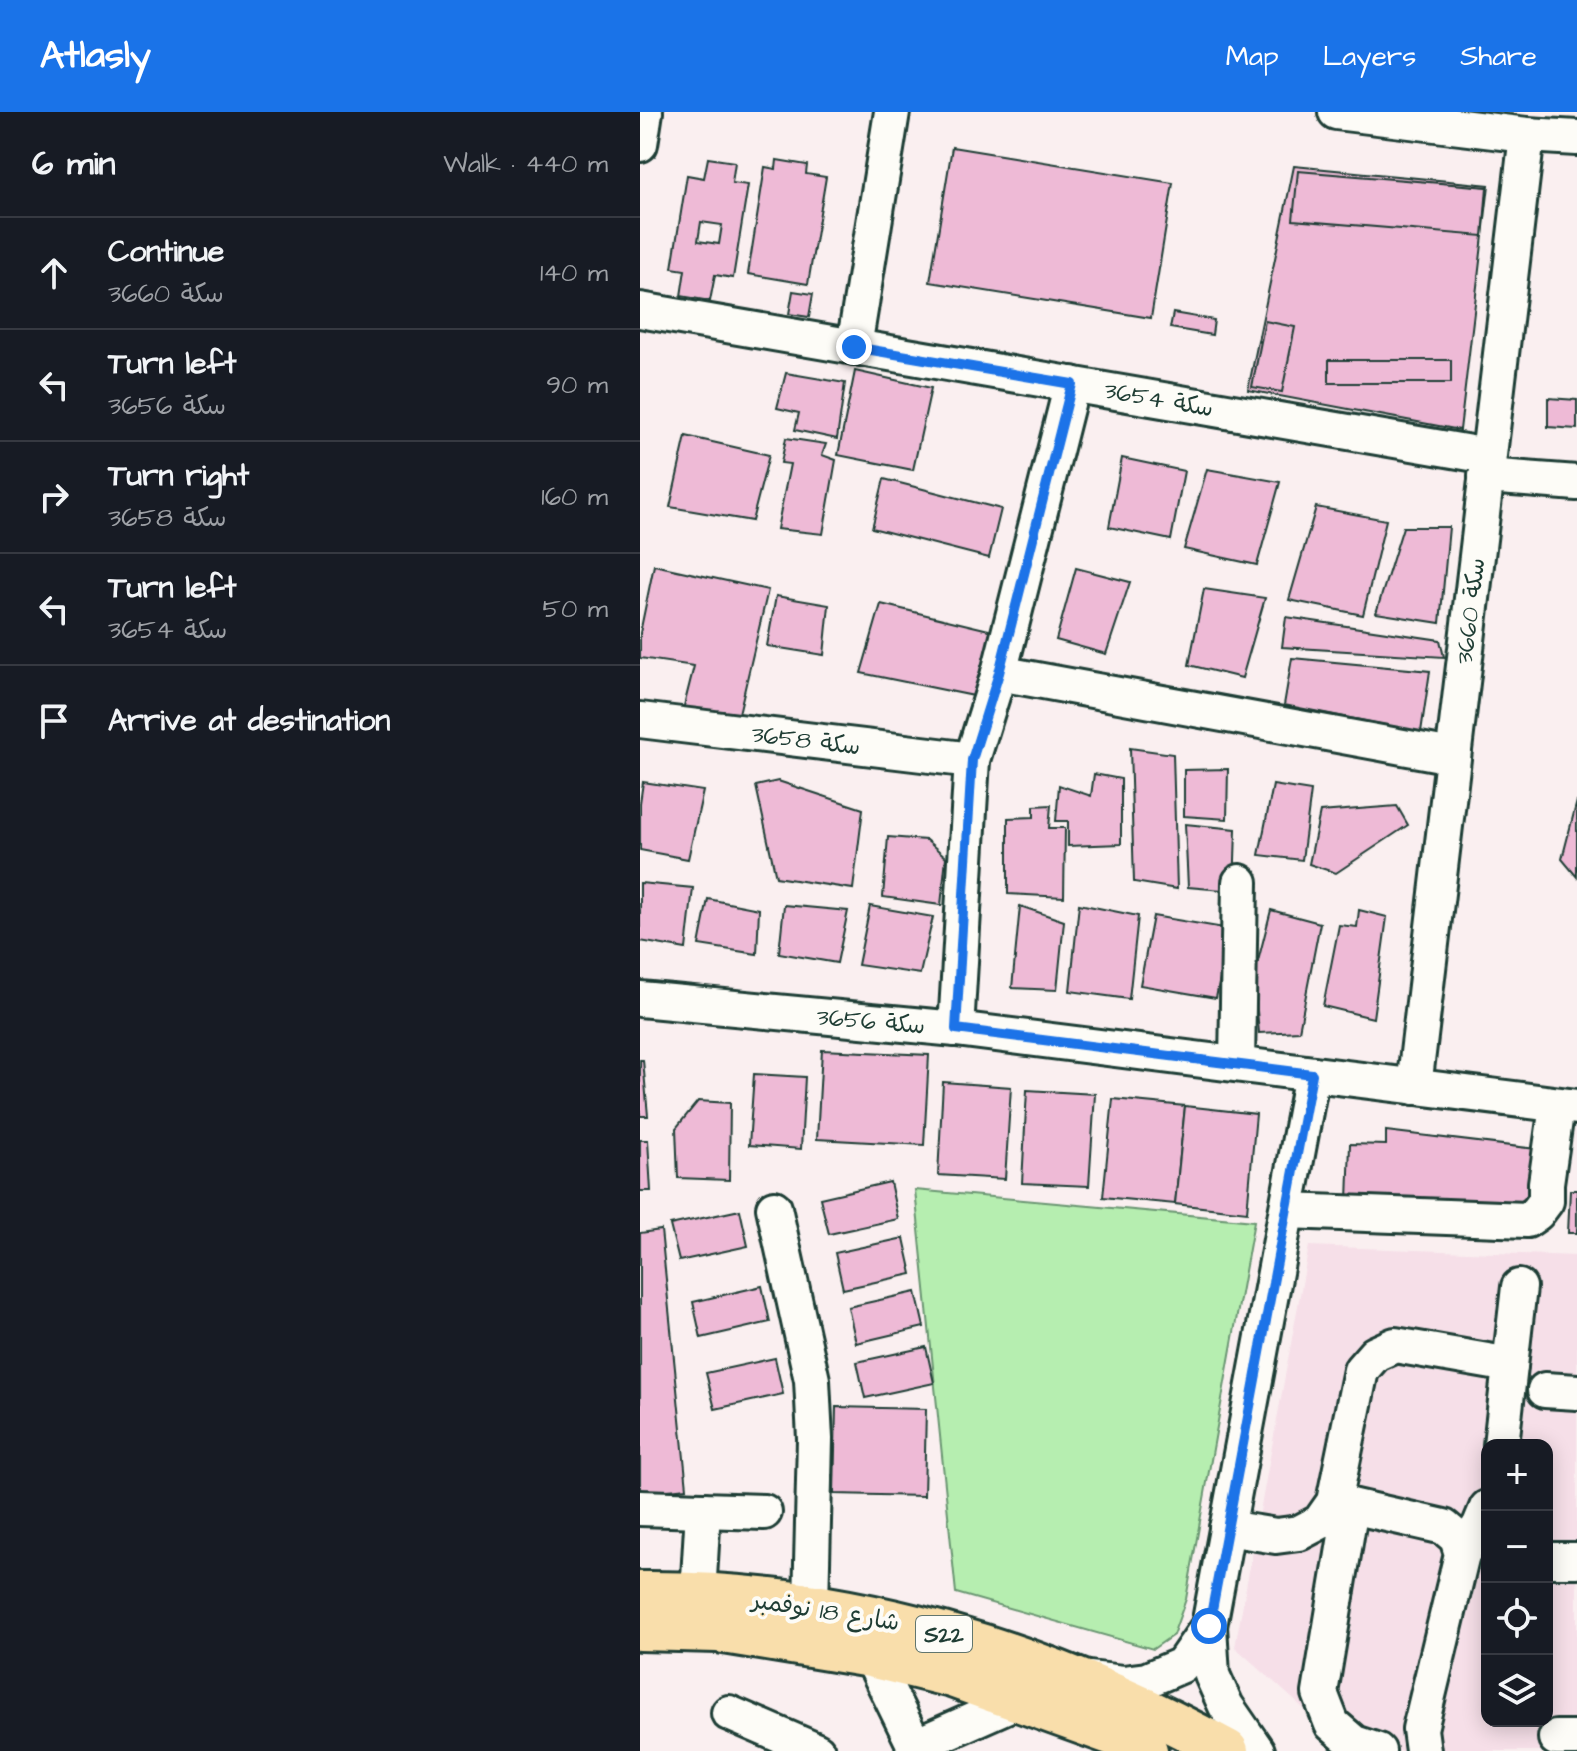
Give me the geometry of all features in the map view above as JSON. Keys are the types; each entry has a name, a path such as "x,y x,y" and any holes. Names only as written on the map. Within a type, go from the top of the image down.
{"main road":[{"name":"شارع 18 نوفمبر","path":"661,1591 773,1599 878,1616 953,1636 1069,1677 1176,1723 1227,1751"},
{"name":"شارع 18 نوفمبر","path":"640,1629 718,1631 871,1656 952,1676 1113,1734 1146,1751"}],"street":[{"path":"640,144 645,112"},
{"path":"854,347 892,112"},
{"path":"1336,112 1577,138"},
{"name":"سكة 3660","path":"1414,1087 1527,135"},
{"name":"سكة 3654","path":"640,310 1072,384 1577,483"},
{"path":"956,1029 972,760 999,673 1072,384"},
{"path":"999,673 1452,756"},
{"name":"سكة 3658","path":"640,720 972,760"},
{"path":"1237,1064 1240,882"},
{"name":"سكة 3656","path":"640,999 956,1029 1567,1107"},
{"path":"1257,1751 1226,1706 1212,1675 1209,1626 1312,1074"},
{"path":"1287,1211 1527,1220 1546,1201 1546,1183 1567,1107"},
{"path":"774,1208 812,1380 815,1439 811,1605"},
{"path":"1502,1439 1519,1287"},
{"path":"1378,1751 1354,1743 1332,1724 1320,1693 1361,1370 1375,1354 1395,1345 1510,1365"},
{"path":"1227,1528 1276,1536 1299,1533 1320,1522 1342,1504"},
{"path":"1342,1504 1444,1527 1457,1538 1462,1554"},
{"path":"640,1508 764,1512"},
{"path":"661,1591 703,1510"},
{"path":"1423,1751 1420,1729 1462,1554 1486,1511"},
{"path":"1553,1560 1577,1560"},
{"path":"1069,1677 1123,1683 1147,1680 1182,1665 1209,1626"},
{"path":"871,1656 914,1749 1019,1700"},
{"path":"729,1713 817,1751"}],"shaded area":[{"path":"1309,1246 1577,1256 1577,1751 1351,1751 1235,1647"}],"green space":[{"path":"915,1190 1254,1221 1186,1599 1173,1635 1153,1649 956,1593"}],"building":[{"path":"952,147 1173,183 1151,318 930,282"},
{"path":"708,158 735,162 732,183 748,185 733,278 715,275 710,301 681,296 685,270 672,268 687,175 704,178","holes":["701,222 722,225 719,244 698,241"]},
{"path":"777,160 807,165 806,174 826,177 808,284 748,274 765,167 776,169"},
{"path":"1294,166 1489,185 1460,430 1248,390"},
{"path":"1298,171 1487,187 1483,236 1293,220"},
{"path":"793,291 813,294 809,317 789,314"},
{"path":"1173,313 1214,320 1212,335 1170,328"},
{"path":"1265,321 1295,327 1282,392 1252,387"},
{"path":"1329,360 1451,360 1451,383 1329,383"},
{"path":"855,371 931,388 913,470 838,455"},
{"path":"786,373 845,383 837,439 795,430 799,413 777,408"},
{"path":"1548,398 1577,400 1577,429 1548,427"},
{"path":"686,436 769,455 752,521 670,507"},
{"path":"786,438 826,444 822,455 836,460 823,534 777,529 790,464 781,463"},
{"path":"1122,458 1184,471 1171,540 1109,527"},
{"path":"1207,469 1280,482 1257,565 1184,549"},
{"path":"884,479 1001,509 989,558 872,528"},
{"path":"1316,507 1386,520 1363,615 1289,600"},
{"path":"1403,527 1449,527 1440,623 1376,613"},
{"path":"654,565 768,590 738,718 683,710 694,666 640,658 640,633"},
{"path":"1076,568 1130,582 1106,654 1056,640"},
{"path":"1204,589 1265,598 1242,678 1189,665"},
{"path":"776,596 829,605 824,655 767,646"},
{"path":"881,604 993,631 974,696 861,673"},
{"path":"1286,617 1440,640 1444,657 1282,647"},
{"path":"1292,658 1430,671 1421,732 1284,705"},
{"path":"1130,748 1173,754 1177,889 1134,882"},
{"path":"1228,769 1227,819 1184,816 1184,770"},
{"path":"1094,774 1121,779 1121,844 1068,846 1068,821 1056,821 1059,785 1091,796"},
{"path":"778,781 863,809 853,889 776,877 756,786"},
{"path":"643,782 703,791 688,859 640,850"},
{"path":"1273,785 1311,791 1302,860 1259,855"},
{"path":"1577,801 1577,877 1562,859"},
{"path":"1051,805 1049,828 1065,828 1064,897 1008,894 1008,818 1034,817 1034,806"},
{"path":"1397,806 1408,825 1336,873 1309,864 1320,812"},
{"path":"1185,824 1236,829 1234,891 1188,887"},
{"path":"888,837 926,840 946,857 941,905 883,897"},
{"path":"640,883 693,888 686,949 640,941"},
{"path":"708,899 759,909 757,954 699,945"},
{"path":"1079,904 1138,916 1129,999 1070,991"},
{"path":"784,905 848,911 837,963 779,953"},
{"path":"870,906 933,917 920,974 858,965"},
{"path":"1020,906 1064,921 1057,990 1012,988"},
{"path":"1271,910 1320,923 1299,1031 1259,1033 1254,977"},
{"path":"1359,910 1387,917 1373,1018 1323,1006 1339,925 1357,927"},
{"path":"1153,916 1230,929 1216,998 1140,985"},
{"path":"822,1050 929,1055 924,1145 817,1139"},
{"path":"640,1060 643,1060 648,1116 640,1116"},
{"path":"754,1074 805,1077 801,1149 749,1145"},
{"path":"943,1082 1011,1087 1005,1179 938,1175"},
{"path":"1027,1090 1095,1094 1089,1186 1022,1183"},
{"path":"1113,1099 1185,1106 1175,1204 1103,1197"},
{"path":"698,1101 730,1103 729,1180 678,1178 676,1128"},
{"path":"1185,1106 1256,1114 1247,1212 1175,1204"},
{"path":"1386,1131 1536,1149 1534,1206 1348,1201 1350,1144 1386,1145"},
{"path":"640,1140 648,1140 651,1191 640,1191"},
{"path":"890,1182 898,1219 829,1234 820,1198"},
{"path":"1570,1190 1577,1190 1577,1233 1568,1233"},
{"path":"740,1210 748,1246 679,1261 670,1225"},
{"path":"661,1230 687,1488 640,1493 640,1233"},
{"path":"904,1238 912,1274 843,1289 835,1253"},
{"path":"762,1286 770,1322 701,1338 693,1302"},
{"path":"916,1292 924,1327 856,1343 848,1307"},
{"path":"926,1347 934,1383 865,1398 857,1362"},
{"path":"775,1358 783,1394 715,1409 706,1373"},
{"path":"836,1407 926,1409 924,1496 834,1494"}],"route":[{"path":"854,347 1072,384 999,673 972,760 956,1029 1312,1074 1209,1626"}]}
